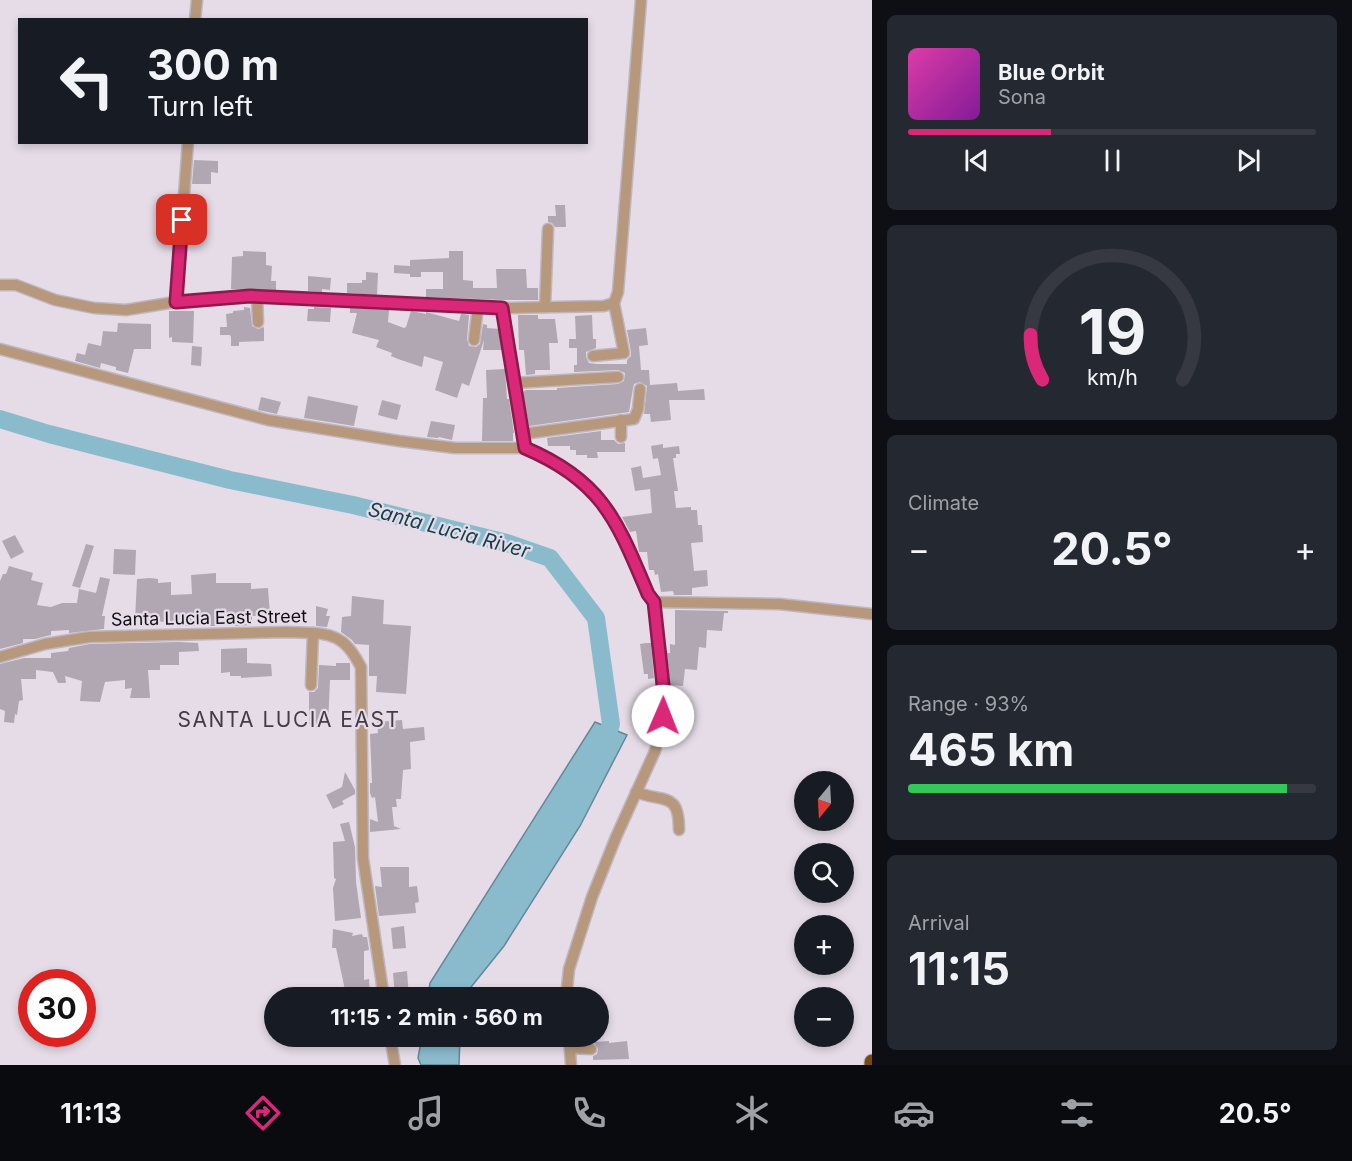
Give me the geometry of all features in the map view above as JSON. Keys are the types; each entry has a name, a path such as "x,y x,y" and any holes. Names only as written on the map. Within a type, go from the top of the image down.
{"street":[{"path":"195,18 196,0"},
{"path":"593,356 624,353 614,303 619,281 641,0"},
{"path":"176,302 188,144"},
{"path":"545,307 548,229"},
{"path":"0,285 16,285 42,296 94,308 126,310 176,302 257,296 502,308 604,306 614,303"},
{"path":"257,296 258,322"},
{"path":"474,340 478,306"},
{"path":"502,308 525,448"},
{"path":"0,349 268,420 455,448 525,448 558,464 579,479 608,509 623,535 648,594 654,602 664,706 658,742 592,897 569,969 567,987"},
{"path":"514,382 618,377"},
{"path":"522,434 634,419 637,417 640,389"},
{"path":"621,420 621,437"},
{"path":"654,602 770,604 872,614"},
{"path":"311,685 313,633"},
{"name":"Santa Lucia East Street","path":"0,657 45,644 89,637 327,633 347,645 361,667 363,858 382,987"},
{"path":"636,792 673,803 678,812 679,830"},
{"path":"392,1047 395,1065"},
{"path":"569,1047 571,1065"},
{"path":"585,1047 591,1049"}],"water":[{"path":"595,722 627,735 580,826 504,946 471,987 429,987"},
{"path":"420,1047 460,1047 459,1065 421,1065 418,1058"}],"building":[{"path":"194,160 218,161 218,173 211,172 211,184 192,184"},
{"path":"555,205 565,205 566,227 555,227 548,222 548,216 556,216"},
{"path":"243,251 266,252 266,265 272,266 271,281 276,281 276,290 231,289 232,257 243,256"},
{"path":"449,251 463,251 463,280 473,281 473,288 497,288 496,269 526,269 527,288 538,288 538,300 426,297 426,289 443,289 443,272 421,272 421,277 394,273 394,265 410,266 410,260 449,258"},
{"path":"366,272 378,273 377,295 347,293 347,283 362,283 362,280 366,280"},
{"path":"308,276 331,278 330,290 308,291"},
{"path":"244,307 250,308 252,326 258,329 264,327 264,341 239,342 239,346 231,346 230,335 220,335 220,327 227,327 226,314 244,310"},
{"path":"314,307 331,308 330,322 307,321 308,309 314,309"},
{"path":"350,308 389,310 388,322 404,328 411,311 426,314 426,312 459,321 461,314 469,315 467,339 469,346 476,347 480,344 483,324 487,325 487,328 499,329 502,350 483,350 484,340 469,386 462,383 457,398 435,390 443,362 424,356 422,367 391,356 392,353 376,347 379,340 352,333 357,313 350,313"},
{"path":"169,311 194,311 193,343 172,342 172,337 169,338"},
{"path":"518,315 538,315 538,319 555,319 558,343 549,343 550,370 535,370 535,374 526,375 524,350 519,350"},
{"path":"592,315 593,339 596,339 596,348 586,352 589,363 627,364 631,352 627,330 646,328 648,345 639,346 641,370 649,370 650,385 677,383 678,391 704,389 705,400 669,400 671,420 651,422 650,414 644,414 647,386 640,382 634,384 629,412 529,426 523,392 526,390 557,390 557,388 618,384 624,381 625,373 618,370 574,372 574,365 577,365 577,348 569,348 569,339 576,339 575,316"},
{"path":"118,323 151,324 151,349 134,349 128,373 101,363 100,368 75,361 77,353 85,355 88,343 101,346 103,331 117,332"},
{"path":"192,346 202,347 201,366 191,365"},
{"path":"505,369 507,399 509,399 514,433 513,441 482,441 483,398 487,398 486,370"},
{"path":"308,396 358,406 354,426 304,418"},
{"path":"261,397 281,402 277,414 258,410"},
{"path":"382,400 401,405 397,420 378,415"},
{"path":"431,421 455,425 452,440 427,437"},
{"path":"601,431 601,440 614,440 618,444 625,443 625,452 597,452 598,458 587,458 587,455 576,455 576,450 570,450 570,446 548,446 547,438"},
{"path":"663,444 663,448 679,446 680,454 676,454 676,458 673,458 678,491 674,491 676,508 691,507 691,510 697,510 698,525 702,525 703,542 691,543 694,571 707,570 708,586 692,588 692,595 674,595 673,591 661,592 658,574 655,575 654,570 649,570 647,552 639,552 636,531 630,532 622,517 652,513 650,489 635,491 631,468 641,466 643,478 661,475 658,458 653,459 651,446"},
{"path":"15,535 24,552 11,559 2,541"},
{"path":"86,544 94,546 80,588 72,586"},
{"path":"114,549 136,550 135,575 113,574"},
{"path":"9,566 33,573 31,580 43,583 37,605 51,607 62,603 77,603 79,589 96,593 100,577 110,579 102,616 105,616 104,629 69,633 69,630 51,631 51,635 23,639 23,643 0,649 0,581"},
{"path":"216,573 216,583 251,583 251,589 268,588 270,615 252,616 252,625 235,626 235,624 183,626 183,623 135,620 137,579 158,579 158,583 171,582 171,595 192,594 191,575"},
{"path":"352,596 384,600 383,624 411,626 406,694 376,692 377,676 369,676 369,645 355,644 341,632 342,617 351,616"},
{"path":"316,606 328,609 326,616 330,616 327,627 316,626"},
{"path":"675,610 728,611 724,613 722,631 707,630 706,648 699,647 697,670 685,669 683,686 670,685 667,653 670,653 670,644 675,645"},
{"path":"198,643 199,651 179,652 179,665 160,665 160,670 148,670 150,698 130,698 132,688 125,689 125,680 105,682 100,702 80,701 82,681 65,676 66,683 58,683 53,672 36,670 36,679 21,679 23,700 19,701 14,723 4,722 5,711 0,709 0,664 24,658 51,658 51,653 68,651 69,648 90,644"},
{"path":"651,643 654,678 648,679 648,674 644,674 640,644"},
{"path":"247,648 247,663 271,664 272,676 241,678 241,676 230,676 230,672 221,673 221,649"},
{"path":"336,663 350,663 350,680 330,680 328,725 309,724 309,692 314,692 318,688 319,665 336,666"},
{"path":"402,720 403,729 424,727 425,740 410,742 411,769 403,770 401,799 396,799 397,807 392,807 394,826 401,829 370,832 370,819 378,822 375,797 372,798 370,793 370,783 372,783 370,734 378,733 377,722"},
{"path":"345,772 355,794 342,801 344,804 333,809 326,795 342,787"},
{"path":"349,822 355,847 356,882 361,918 335,921 333,888 336,879 334,878 333,842 345,841 340,824"},
{"path":"380,867 409,867 409,887 417,886 419,902 415,903 416,913 379,916 375,886 382,887"},
{"path":"404,926 406,948 393,949 391,928"},
{"path":"333,929 353,933 352,936 362,934 363,937 367,937 369,950 364,951 364,980 369,979 369,987 344,987 336,948 332,948"},
{"path":"407,971 408,987 394,987 393,973"},
{"path":"627,1041 629,1059 593,1060 597,1047 609,1047 609,1043"}],"waterway":[{"name":"Santa Lucia River","path":"0,419 49,434 230,480 353,505 507,543 550,558 596,618 611,724 601,751"}],"district":[{"name":"SANTA LUCIA EAST","path":"289,720"}],"route":[{"path":"182,220 176,302 250,296 502,308 525,448 558,464 579,479 608,509 623,535 648,594 654,602 663,685 663,716"}]}
